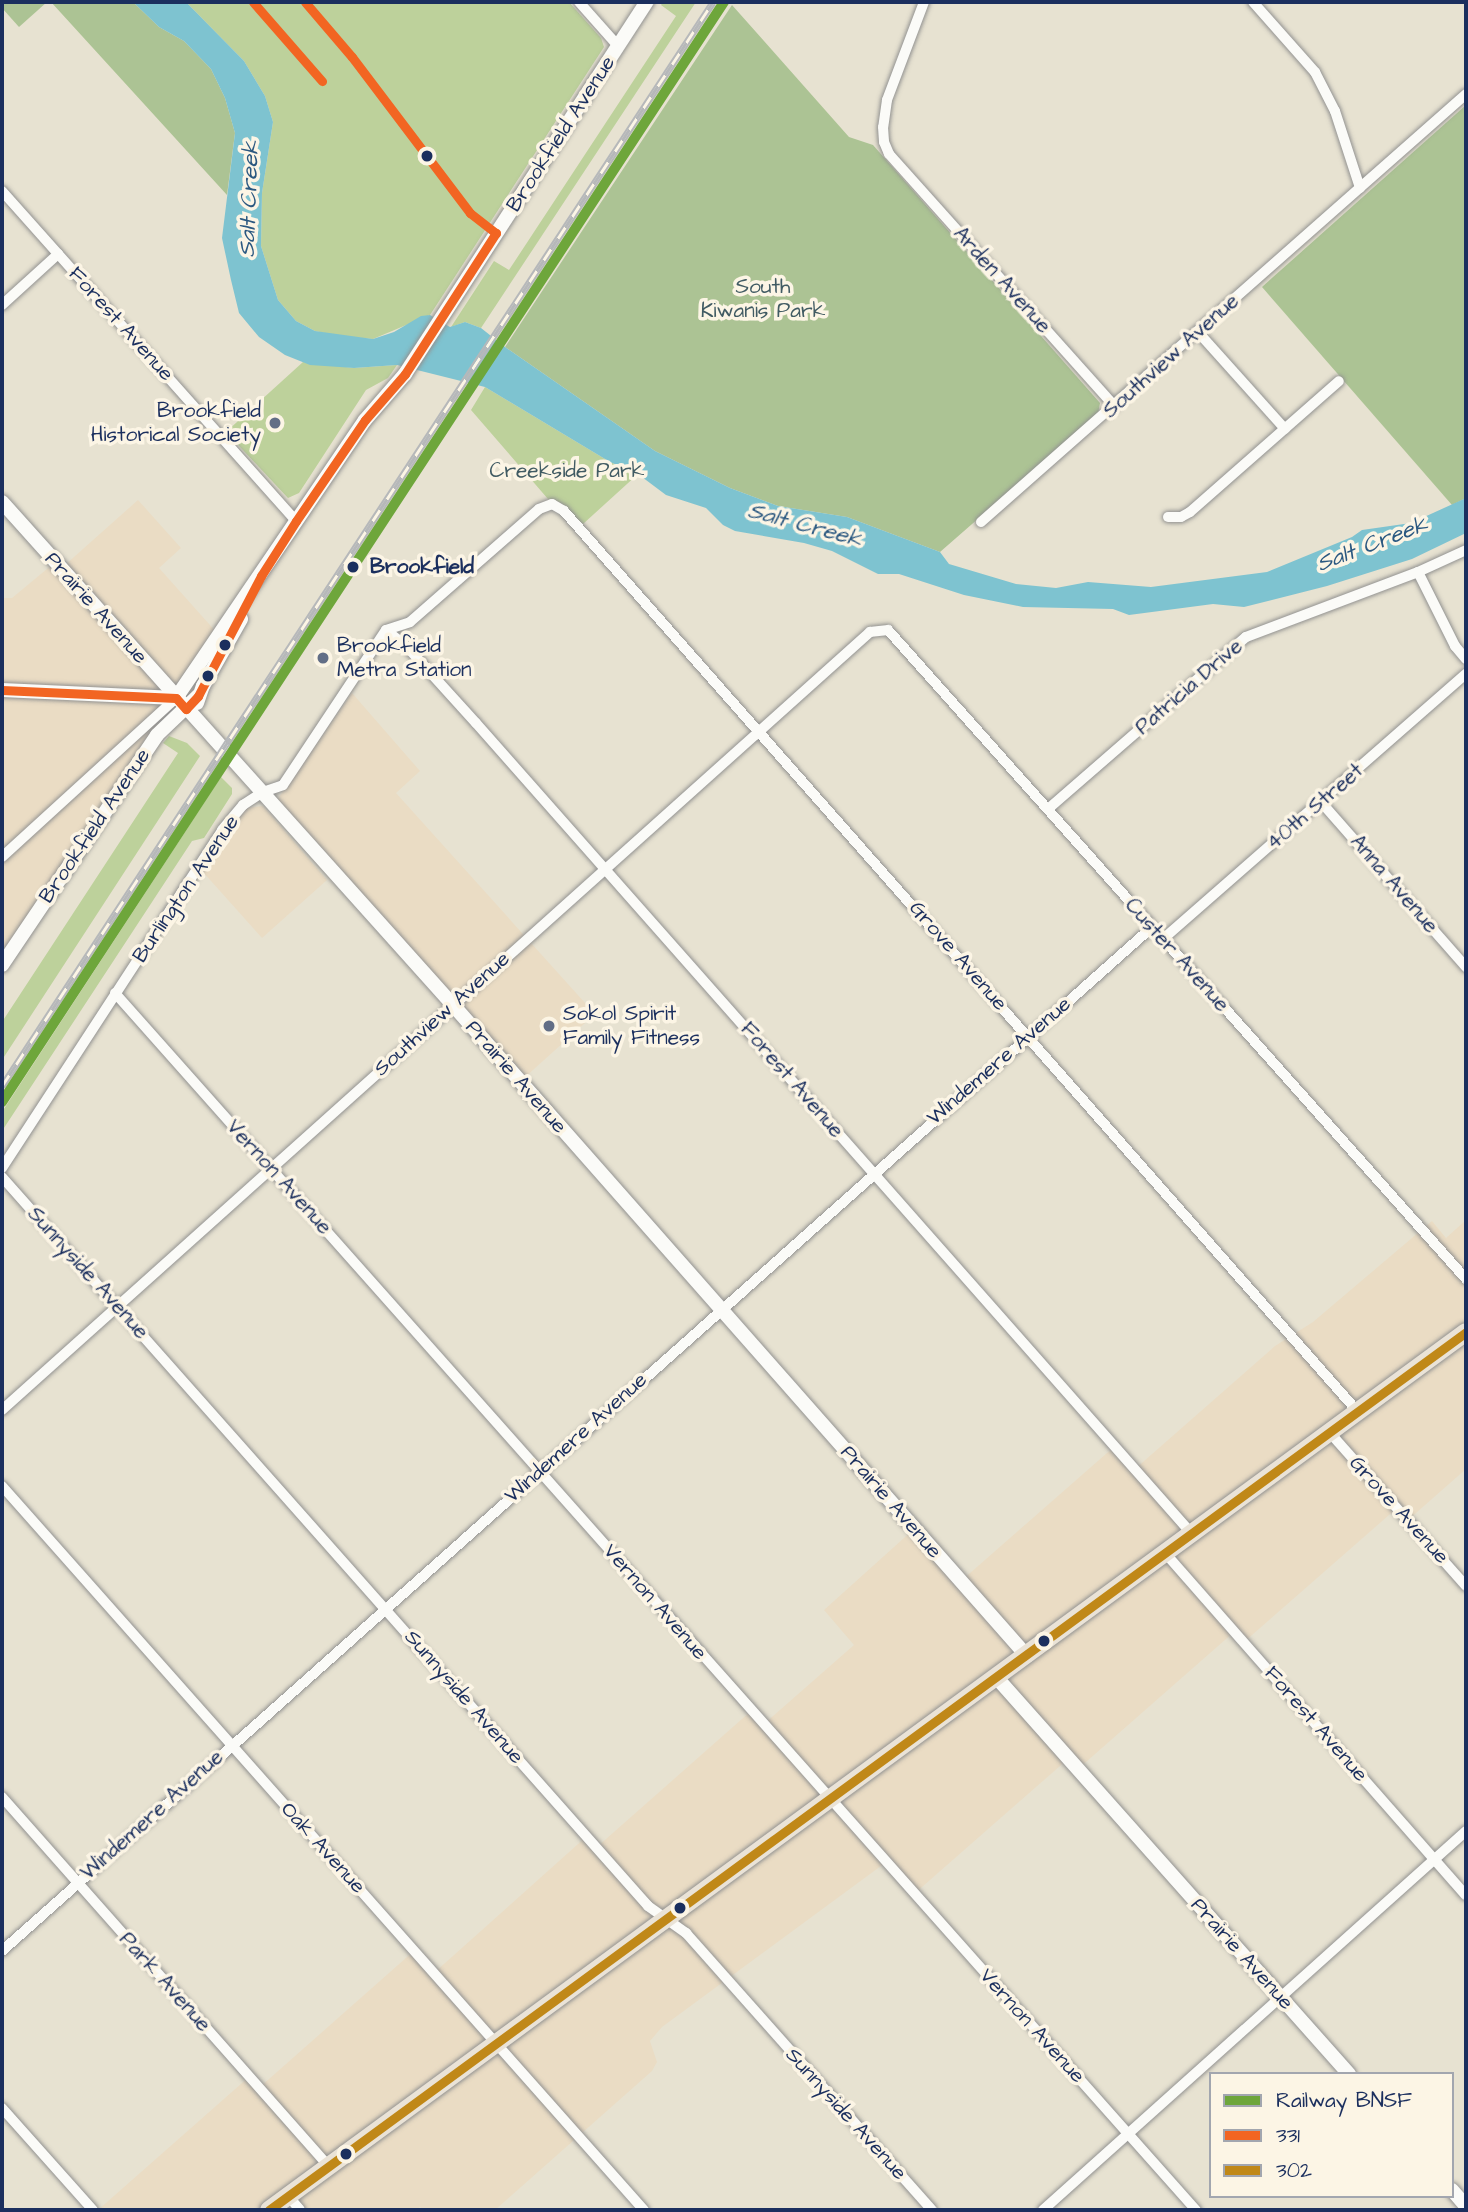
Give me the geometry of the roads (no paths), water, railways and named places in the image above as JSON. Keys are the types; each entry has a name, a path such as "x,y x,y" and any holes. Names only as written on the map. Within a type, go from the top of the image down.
{"main road":[{"path":"268,2210 1166,1555 1466,1332"}],"street":[{"path":"579,2 618,46"},
{"name":"Brookfield Avenue","path":"176,698 365,420 405,374 647,2"},
{"name":"Arden Avenue","path":"924,2 887,100 883,127 884,142 889,154 1114,406"},
{"path":"1253,2 1315,72 1335,111 1360,188"},
{"name":"Southview Avenue","path":"981,522 1466,94"},
{"name":"Forest Avenue","path":"2,191 296,521"},
{"path":"2,305 58,254"},
{"path":"1199,331 1285,429"},
{"path":"1168,517 1181,517 1190,512 1339,381"},
{"name":"Prairie Avenue","path":"2,502 453,1005 1027,1656"},
{"name":"Grove Avenue","path":"386,630 410,622 538,509 552,504 564,510 1359,1413"},
{"name":"Patricia Drive","path":"1048,809 1245,637 1418,572 1466,550"},
{"path":"1418,572 1455,646 1466,659"},
{"name":"Brookfield Avenue","path":"2,965 161,730 191,714 261,576"},
{"name":"Southview Avenue","path":"2,1410 870,632 888,629"},
{"name":"Custer Avenue","path":"888,629 1466,1279"},
{"name":"Forest Avenue","path":"386,630 408,648 605,868 1193,1535"},
{"name":"Burlington Avenue","path":"2,1168 222,830 243,805 262,792 283,785 386,630"},
{"name":"40th Street","path":"1163,939 1466,674"},
{"path":"2,691 176,698"},
{"path":"2,857 176,698"},
{"name":"Anna Avenue","path":"1321,802 1466,967"},
{"name":"Windemere Avenue","path":"2,1951 721,1308 1152,928"},
{"name":"Vernon Avenue","path":"115,993 829,1800 1196,2210"},
{"name":"Sunnyside Avenue","path":"2,1177 648,1906 686,1933 932,2210"},
{"name":"Grove Avenue","path":"1331,1434 1466,1586"},
{"name":"Oak Avenue","path":"2,1486 644,2210"},
{"name":"Forest Avenue","path":"1166,1555 1466,1895"},
{"name":"Prairie Avenue","path":"997,1678 1347,2072"},
{"name":"Park Avenue","path":"2,1797 329,2166"},
{"path":"1043,2210 1466,1831"},
{"path":"2,2108 93,2210"},
{"path":"1454,2192 1466,2206"},
{"path":"288,2196 300,2210"}],"water":[{"name":"Salt Creek","path":"133,2 186,2 244,61 265,96 273,122 262,193 261,246 278,300 296,321 315,331 373,339 394,332 421,316 430,315 450,327 465,322 481,328 655,451 730,488 778,506 847,517 940,552 949,564 1016,584 1056,588 1088,582 1151,587 1267,572 1352,537 1362,530 1411,523 1466,498 1466,533 1412,559 1327,586 1244,607 1213,604 1129,615 1113,609 1023,607 964,595 899,574 878,574 832,551 804,543 735,531 723,525 706,508 666,495 638,474 610,462 485,387 397,365 354,368 310,365 285,355 259,337 239,313 222,238 235,133 225,98 211,69 184,41 159,27"}],"railway":[{"path":"2,1086 713,2"}],"rail line":[{"name":"BNSF","path":"2,1102 724,2"}],"place":[{"name":"Brookfield Historical Society","path":"275,423"},
{"name":"Brookfield","path":"353,567"},
{"name":"Brookfield Metra Station","path":"323,658"},
{"name":"Sokol Spirit Family Fitness","path":"549,1026"}],"park label":[{"name":"South Kiwanis Park","path":"763,299"},
{"name":"Creekside Park","path":"567,471"}]}
